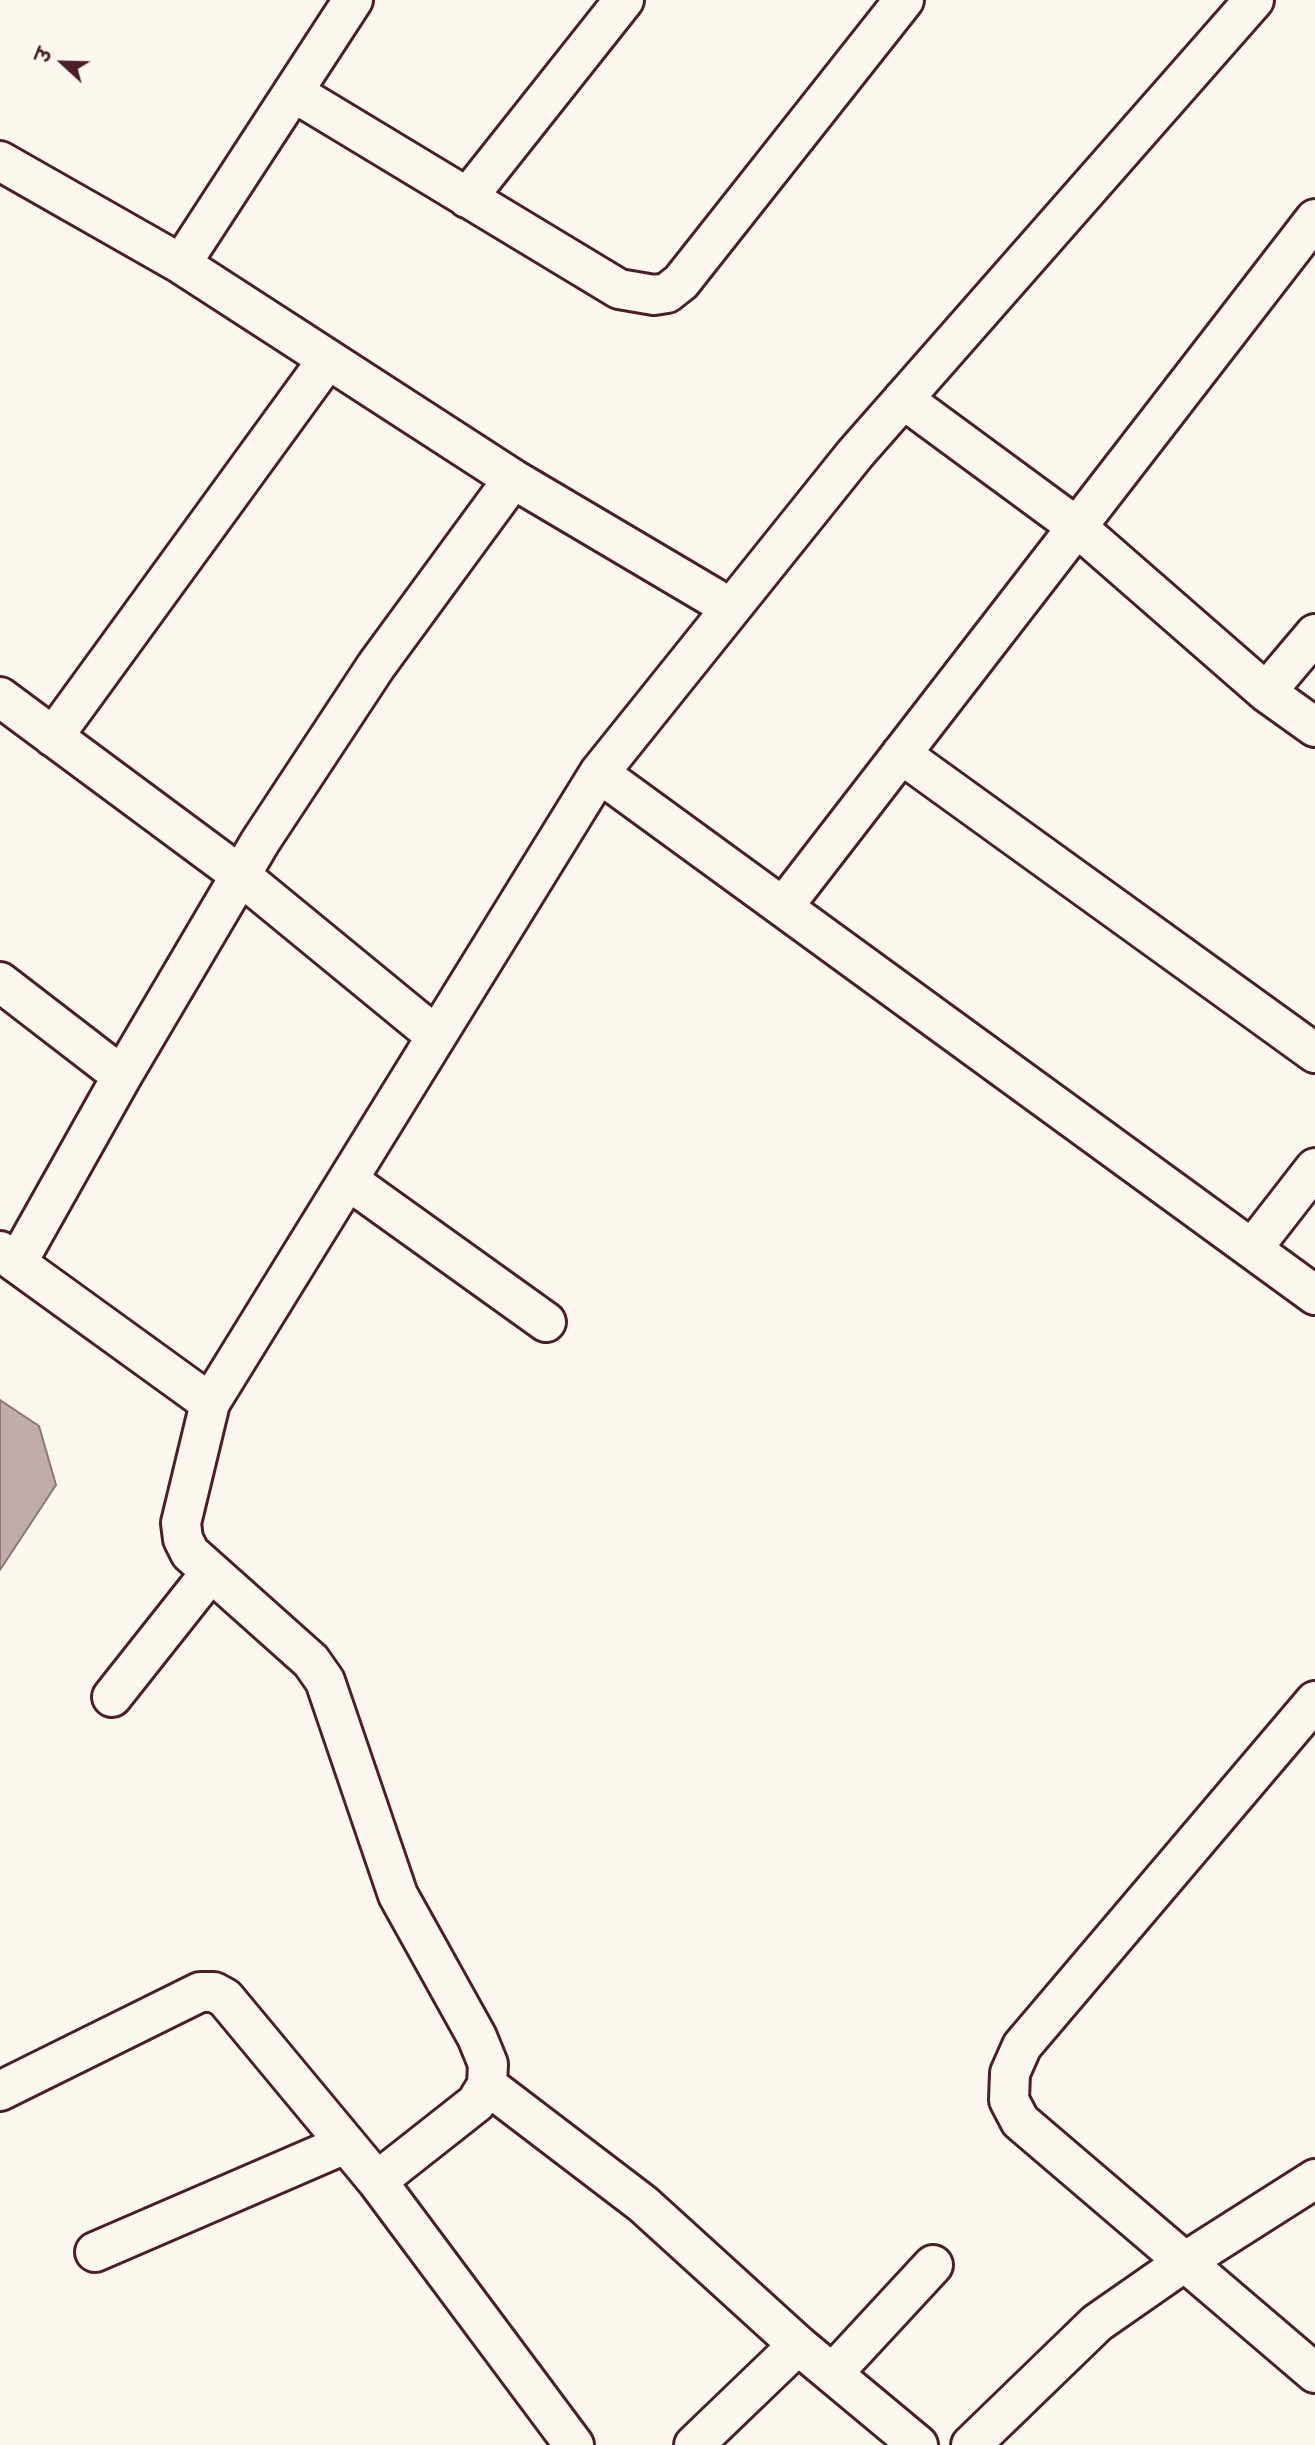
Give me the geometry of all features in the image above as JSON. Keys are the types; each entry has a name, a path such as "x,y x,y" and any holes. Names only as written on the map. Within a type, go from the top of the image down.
{"street":[{"path":"181,264 353,0"},
{"path":"467,198 624,0"},
{"path":"293,92 619,289 635,294 667,293 681,282 904,0"},
{"path":"377,2180 476,2103 487,2085 488,2064 477,2037 397,1895 324,1681 311,1661 190,1553 183,1539 181,1523 210,1403 599,773 903,399 1254,0"},
{"path":"0,161 181,264 513,479 731,608"},
{"path":"783,907 1315,219"},
{"path":"53,737 328,359"},
{"path":"903,399 1077,527 1266,692 1315,727"},
{"path":"210,1403 9,1257 122,1076 240,875 376,666 513,479"},
{"path":"1266,692 1315,634"},
{"path":"0,697 240,875 436,1036"},
{"path":"901,754 1315,1053"},
{"path":"599,773 1315,1295"},
{"path":"0,982 122,1076"},
{"path":"1252,1249 1315,1168"},
{"path":"348,1180 546,1322"},
{"path":"112,1697 211,1572"},
{"path":"1315,1701 1022,2046 1010,2073 1009,2100 1020,2122 1315,2373"},
{"path":"0,2091 200,1992 214,1992 225,1998 377,2180 568,2443"},
{"path":"487,2085 643,2204 798,2345 918,2445"},
{"path":"96,2252 345,2144"},
{"path":"971,2445 1097,2323 1315,2179"},
{"path":"832,2373 933,2265"},
{"path":"694,2445 798,2345"}],"shaded area":[{"path":"0,1400 39,1426 56,1485 0,1570"}]}
